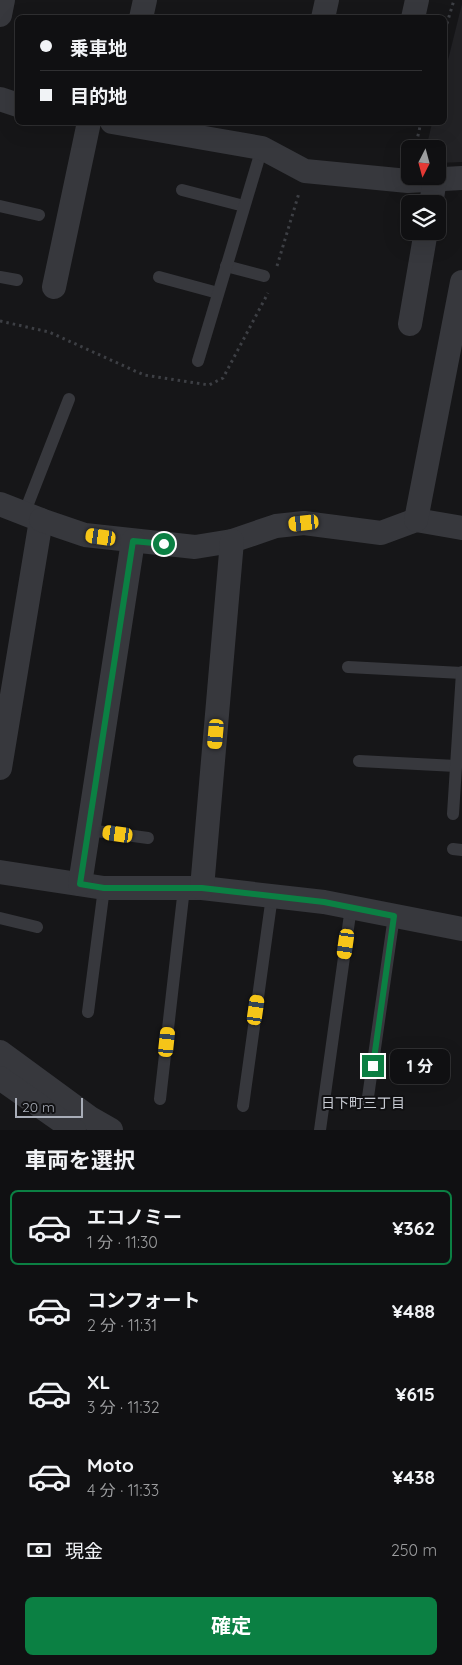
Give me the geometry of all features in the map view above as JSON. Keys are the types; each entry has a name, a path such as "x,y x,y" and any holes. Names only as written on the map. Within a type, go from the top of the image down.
{"street":[{"path":"0,15 3,0"},
{"path":"142,15 145,0"},
{"path":"324,15 327,0"},
{"path":"414,15 417,0"},
{"path":"0,99 15,104"},
{"path":"54,287 88,125"},
{"path":"140,125 210,131 262,148 305,171 401,180"},
{"path":"446,179 462,178"},
{"path":"410,324 424,240"},
{"path":"416,520 457,341 462,282"},
{"path":"0,504 85,534 195,547 232,541 276,526 304,523 382,533 416,520 462,528"},
{"path":"0,768 33,517"},
{"path":"80,884 133,541"},
{"path":"193,888 232,541"},
{"path":"0,872 104,888 193,888 324,902 462,929"},
{"path":"0,1052 90,1118 111,1130"},
{"path":"0,1078 74,1130"}],"lane":[{"path":"198,361 262,148"},
{"path":"182,190 244,206"},
{"path":"0,206 39,215"},
{"path":"226,266 264,276"},
{"path":"0,277 17,280"},
{"path":"159,277 218,293"},
{"path":"33,517 70,399"},
{"path":"348,667 462,673 454,814"},
{"path":"359,761 456,766"},
{"path":"88,830 148,838"},
{"path":"88,1012 104,888"},
{"path":"160,1099 193,888"},
{"path":"243,1106 272,896"},
{"path":"320,1130 351,908"},
{"path":"367,1104 394,916"},
{"path":"0,918 38,927"}],"path":[{"path":"447,23 454,0"},
{"path":"417,140 420,125"},
{"path":"0,321 49,332 144,375 193,382"}],"shaded area":[{"path":"462,4 462,162 446,163 446,140 428,140 432,125 447,125 447,64"}],"district":[{"name":"日下町三丁目","path":"363,1103"}],"route":[{"path":"164,544 133,541 80,884 104,888 202,888 324,902 394,916 373,1066"}]}
